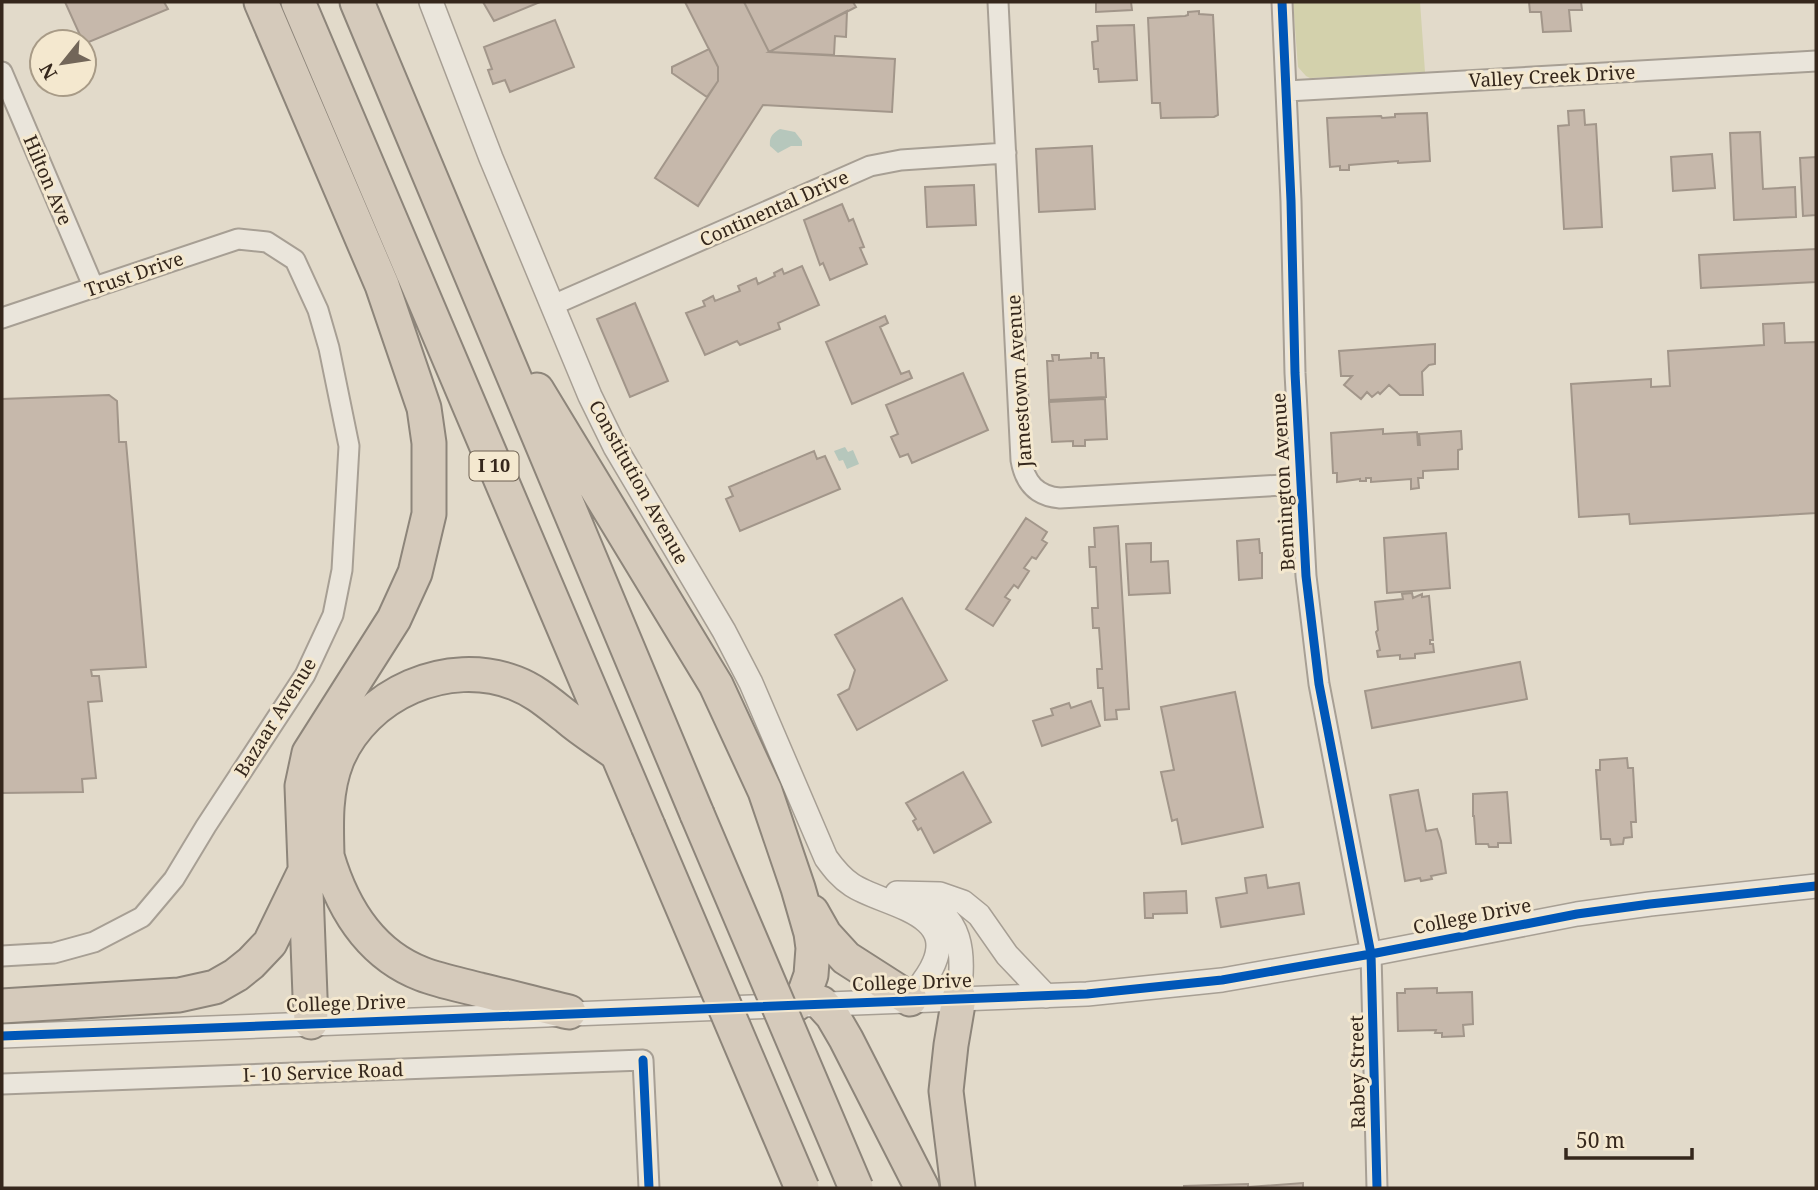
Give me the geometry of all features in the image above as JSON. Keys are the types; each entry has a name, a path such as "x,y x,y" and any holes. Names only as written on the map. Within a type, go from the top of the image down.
{"highway":[{"path":"261,2 382,285 424,408 429,443 429,514 415,573 394,619 315,742 304,769 302,786 316,863 323,1022"},
{"name":"I 10","path":"299,2 802,1188"},
{"name":"I 10","path":"357,2 856,1188"},
{"path":"481,298 716,685 765,791 798,888 811,933 813,961 809,1003 832,1015 842,1031 922,1188"},
{"path":"2,1006 179,995 215,987 244,969 270,943 316,863 332,773 345,743 355,728 378,705 418,684 469,675 516,683 551,703 617,753"},
{"path":"316,863 371,940 404,965 453,984 569,1012"},
{"path":"798,888 825,935 846,958 910,999"},
{"path":"958,1188 946,1091 959,998"}],"street":[{"name":"Constitution Avenue","path":"430,2 486,146 590,396 615,447 724,631 751,683 826,858 838,874 854,887 931,905 952,923 962,948 959,998"},
{"name":"Jamestown Avenue","path":"998,2 1021,460 1030,483 1041,493 1060,498 1300,484"},
{"name":"Bennington Avenue","path":"1282,2 1294,362 1306,576 1315,662 1371,954"},
{"name":"Valley Creek Drive","path":"1287,91 1816,61"},
{"name":"Hilton Ave","path":"2,72 94,288"},
{"name":"Continental Drive","path":"553,305 867,167 901,160 1006,153"},
{"name":"Trust Drive","path":"2,318 238,239 267,242"},
{"name":"Bazaar Avenue","path":"2,956 54,953 94,942 142,917 174,879 306,675 333,615 342,570 349,446 329,348 317,310 295,260 267,242"},
{"name":"College Drive","path":"2,1036 1087,994 1214,981 1577,914 1816,886"},
{"name":"Constitution Avenue","path":"885,894 940,894 972,908 1007,955 1046,996"},
{"name":"Constitution Avenue","path":"885,894 927,920 936,933 938,950 933,965 910,999"},
{"name":"Rabey Street","path":"1371,954 1377,1188"},
{"name":"I- 10 Service Road","path":"2,1084 643,1060 649,1188"}],"shaded area":[{"path":"1293,2 1420,2 1425,72 1310,78 1306,76 1298,67"},
{"path":"780,129 795,132 802,141 802,146 791,146 778,153 770,143 772,136"},
{"path":"845,447 848,452 853,450 859,464 847,469 834,451"}],"building":[{"path":"65,2 164,2 168,9 98,38 98,28 77,28"},
{"path":"483,2 540,2 494,21"},
{"path":"685,2 744,2 769,52 895,59 892,112 763,105 698,206 655,178 718,81 718,67"},
{"path":"744,2 853,2 856,7 769,52"},
{"path":"1096,2 1131,2 1132,10 1096,12"},
{"path":"1529,2 1581,2 1582,10 1569,10 1571,31 1543,32 1541,12 1530,12"},
{"path":"847,11 846,37 835,36 834,55 769,52"},
{"path":"1199,11 1199,14 1213,15 1218,115 1161,118 1160,103 1152,103 1148,18 1185,16 1188,12"},
{"path":"555,20 574,67 510,92 505,80 493,84 488,70 492,69 484,47"},
{"path":"1134,25 1137,80 1099,82 1098,69 1094,69 1092,42 1098,41 1097,26"},
{"path":"709,49 718,67 718,81 707,97 672,73 672,67"},
{"path":"1584,110 1585,125 1596,124 1602,227 1564,229 1558,126 1569,125 1568,111"},
{"path":"1427,113 1430,161 1349,165 1349,170 1340,170 1340,166 1330,167 1327,118 1382,118 1395,117 1395,114"},
{"path":"1760,132 1763,189 1795,187 1796,217 1734,220 1730,133"},
{"path":"1092,146 1095,209 1039,212 1036,149"},
{"path":"1712,154 1715,188 1673,191 1671,157"},
{"path":"1816,157 1816,215 1803,216 1800,158"},
{"path":"974,185 976,225 927,227 925,187"},
{"path":"842,204 849,221 853,219 864,247 860,248 867,264 830,280 823,263 820,265 804,220"},
{"path":"1816,249 1816,282 1701,288 1699,255"},
{"path":"802,266 819,305 778,323 780,329 740,345 737,341 705,355 686,313 705,306 703,301 713,296 715,301 740,291 738,286 756,278 758,284 775,276 774,273 782,269 784,274"},
{"path":"635,303 668,381 630,397 597,319"},
{"path":"885,316 888,323 880,327 901,374 909,371 912,378 852,404 826,342"},
{"path":"1784,323 1785,343 1816,342 1816,513 1630,524 1629,514 1579,517 1571,384 1651,379 1651,387 1670,386 1668,351 1764,345 1763,324"},
{"path":"1435,344 1435,364 1429,365 1422,372 1423,395 1400,395 1389,385 1380,394 1378,392 1372,397 1367,392 1361,399 1344,385 1352,376 1341,376 1339,351"},
{"path":"1091,353 1098,353 1098,358 1104,358 1106,397 1049,400 1047,361 1053,361 1052,355 1059,355 1059,360 1091,358"},
{"path":"963,373 988,430 912,463 908,454 900,457 891,437 898,434 886,405"},
{"path":"109,395 117,401 119,442 126,442 146,667 91,670 92,676 99,676 102,701 88,702 96,778 82,779 83,792 2,793 2,399"},
{"path":"1105,399 1107,439 1085,440 1085,446 1073,446 1073,441 1052,442 1049,402"},
{"path":"1383,429 1383,434 1417,432 1418,445 1419,434 1461,431 1462,449 1458,450 1458,469 1423,471 1423,478 1418,478 1419,488 1411,489 1411,479 1371,482 1371,478 1366,478 1366,481 1360,479 1337,482 1337,473 1333,473 1331,433"},
{"path":"814,451 817,459 825,456 840,489 740,531 726,499 733,496 729,487"},
{"path":"1026,518 1047,532 1042,540 1047,543 1036,559 1032,557 1024,568 1029,571 1018,588 1014,585 1005,597 1010,600 993,626 966,609"},
{"path":"1118,526 1129,709 1116,710 1117,719 1105,720 1103,688 1098,688 1097,669 1102,669 1099,628 1093,628 1092,608 1098,608 1096,567 1090,567 1089,547 1095,547 1094,528"},
{"path":"1446,533 1450,588 1387,593 1384,538"},
{"path":"1259,539 1262,578 1239,580 1237,541"},
{"path":"1151,543 1151,562 1168,561 1170,593 1129,595 1126,544"},
{"path":"1412,593 1413,598 1422,594 1422,597 1429,596 1433,640 1430,640 1430,644 1433,644 1434,652 1415,654 1415,658 1400,659 1400,655 1378,657 1377,651 1380,650 1376,632 1375,602 1403,599 1402,594"},
{"path":"902,598 947,680 857,730 838,695 849,689 855,670 835,635"},
{"path":"1520,662 1527,699 1372,728 1365,691"},
{"path":"1235,692 1263,827 1182,844 1177,819 1172,821 1161,772 1174,770 1161,707"},
{"path":"1091,701 1100,726 1042,746 1033,721 1053,715 1051,709 1069,703 1071,708"},
{"path":"1627,758 1628,768 1633,768 1636,822 1631,822 1632,837 1624,838 1623,844 1611,845 1610,839 1601,839 1596,770 1600,770 1600,760"},
{"path":"963,772 991,822 934,853 921,828 918,830 913,821 916,819 906,803"},
{"path":"1418,790 1426,831 1437,829 1446,873 1431,876 1432,879 1405,881 1390,795"},
{"path":"1507,792 1511,843 1498,843 1498,847 1476,844 1473,794"},
{"path":"1266,875 1268,888 1299,883 1304,914 1221,927 1216,898 1247,893 1245,878"},
{"path":"1186,891 1187,913 1153,914 1153,918 1145,918 1144,893"},
{"path":"1437,988 1437,993 1472,992 1473,1024 1463,1025 1464,1036 1442,1037 1442,1033 1435,1033 1436,1030 1398,1031 1397,993 1405,993 1405,989"},
{"path":"1303,1183 1303,1188 1184,1188 1184,1186 1248,1184 1248,1187"}],"cycle path":[{"path":"1282,2 1295,373 1306,576 1319,684 1371,954 1377,1188"},
{"path":"2,1036 1087,994 1222,980 1577,914 1816,886"},
{"path":"643,1060 649,1188"}]}
